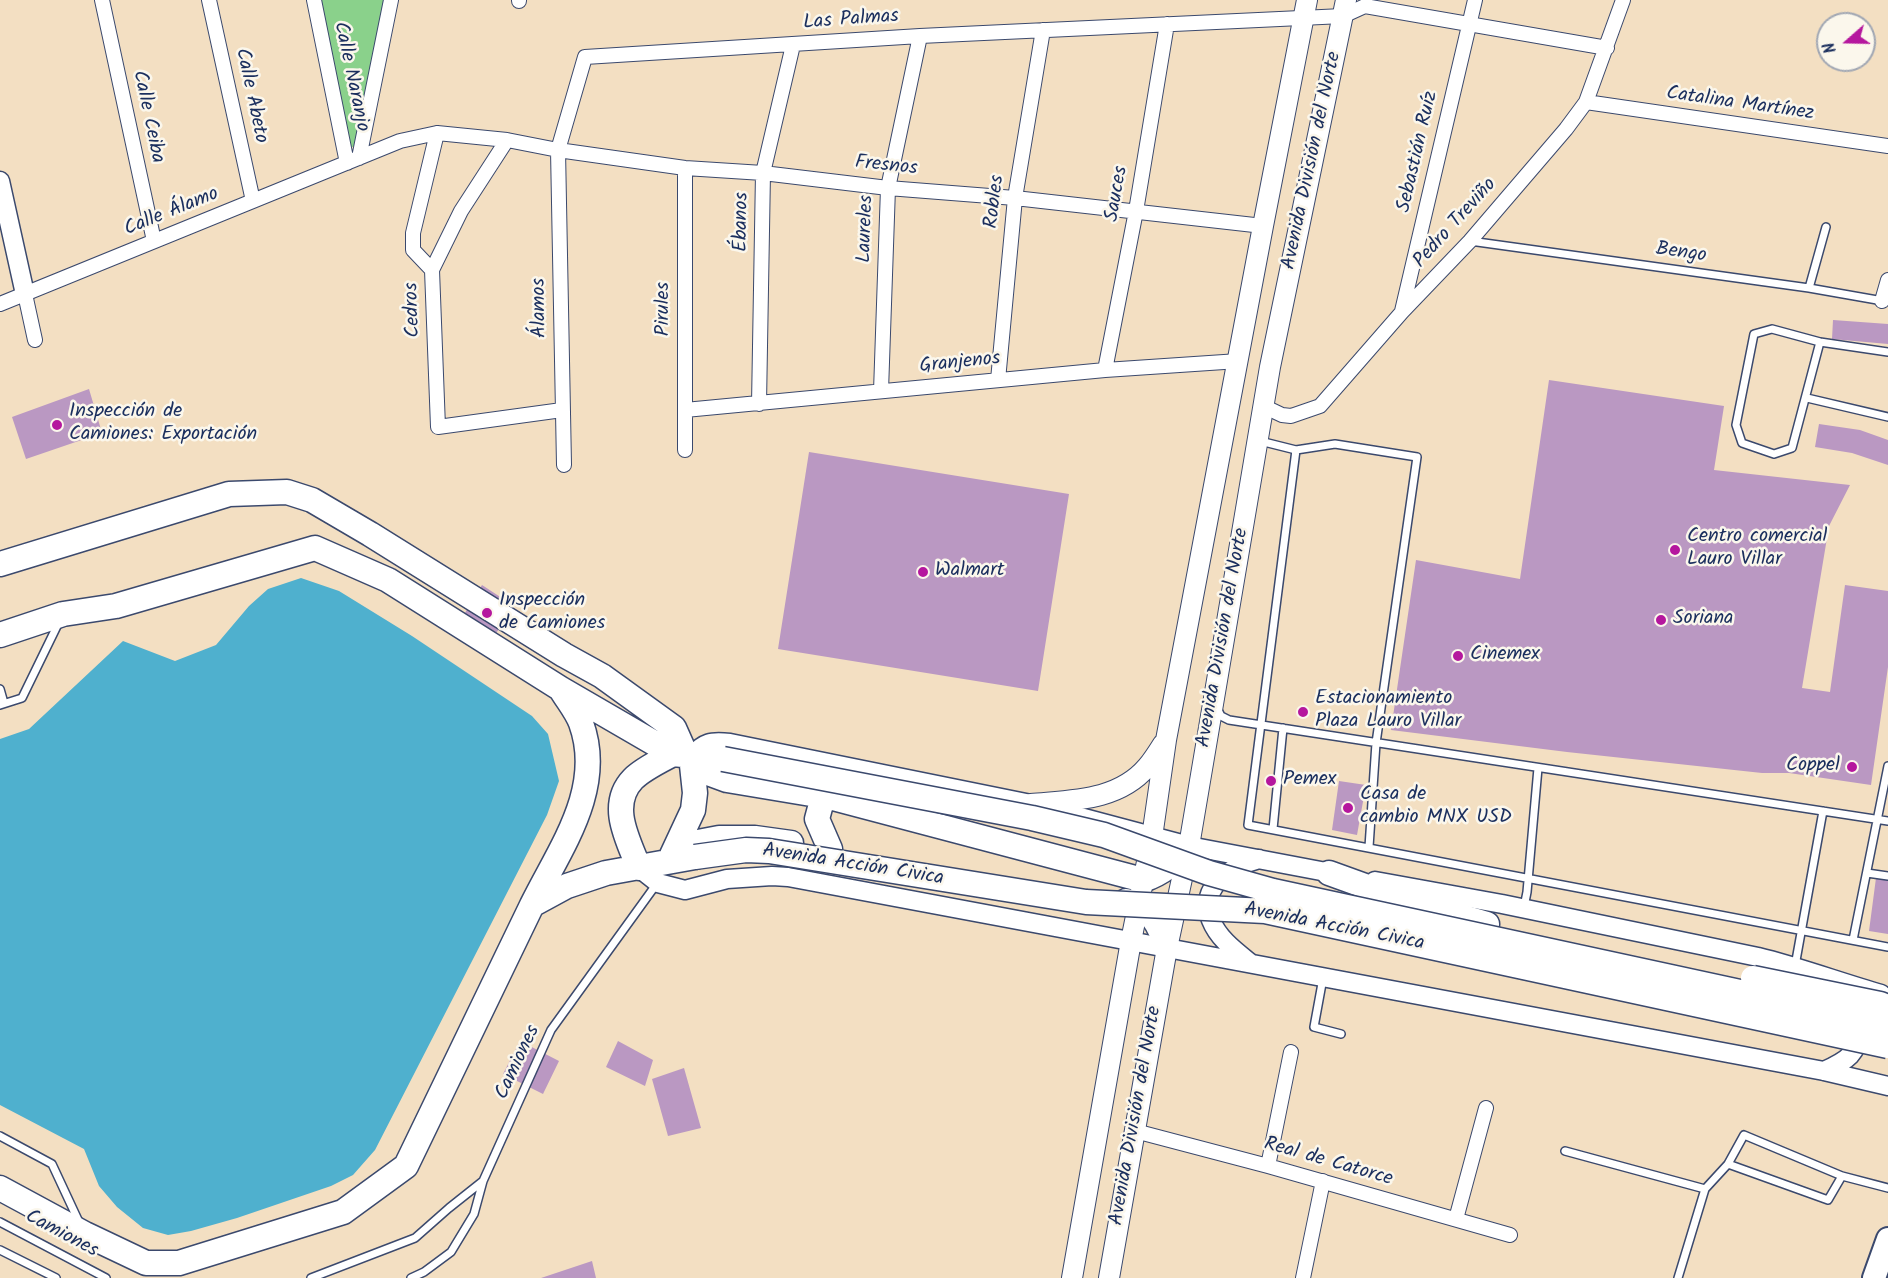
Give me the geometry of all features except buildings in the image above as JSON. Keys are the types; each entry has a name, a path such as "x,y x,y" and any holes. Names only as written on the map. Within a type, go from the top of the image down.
{"highway":[{"path":"0,564 229,494 287,492 312,500 602,676 674,728 695,793 693,810 674,862"},
{"path":"0,635 63,614 116,606 315,548 353,534 370,534"},
{"path":"315,548 388,580 561,689 683,755 708,773 727,780 829,798 1141,892 1167,948"},
{"path":"0,1188 85,1234 146,1263 179,1263 343,1212 406,1166 532,905 573,826 585,793 589,768 580,723 561,689"},
{"path":"639,868 621,818 621,803 625,789 634,778 683,755"},
{"name":"Avenida Acción Civica","path":"683,755 723,759 1032,818 1104,835 1209,873 1273,891 1888,1024"},
{"path":"829,798 821,804 817,819 830,849"},
{"path":"532,905 567,886 597,876 674,862 719,838 755,838 1141,892"},
{"path":"1141,892 1158,874 1171,866 1189,846"},
{"name":"Avenida Acción Civica","path":"674,862 746,850 769,850 1086,903 1266,911 1888,1046"},
{"path":"1329,873 1401,899 1487,924 1888,1007"}],"main road":[{"name":"Avenida División del Norte","path":"1072,1278 1131,941 1152,837 1166,740 1306,8"},
{"name":"Avenida División del Norte","path":"1109,1278 1167,948 1189,846 1263,406 1344,8"},
{"path":"1225,433 1258,441"},
{"path":"1031,804 1089,799 1120,788 1147,768 1166,740"},
{"path":"1874,1278 1888,1239"}],"street":[{"name":"Calle Ceiba","path":"102,0 154,242"},
{"name":"Calle Abeto","path":"209,0 254,201"},
{"name":"Calle Naranjo","path":"314,0 353,160"},
{"path":"353,160 391,0"},
{"name":"Sebastián Ruíz","path":"1402,312 1475,0"},
{"name":"Pedro Treviño","path":"1263,406 1282,415 1291,416 1320,406 1402,312 1470,241 1566,129 1586,102 1623,0"},
{"name":"Las Palmas","path":"558,150 585,57 920,36 1167,24 1306,8 1365,6 1607,48"},
{"name":"Sauces","path":"1105,370 1136,211 1167,24"},
{"name":"Robles","path":"998,380 1015,198 1043,30"},
{"name":"Laureles","path":"881,391 888,188 920,36"},
{"name":"Ébanos","path":"759,404 763,173 793,45"},
{"name":"Catalina Martínez","path":"1586,102 1888,146"},
{"name":"Calle Álamo","path":"0,304 400,141 437,133"},
{"path":"432,270 413,250 413,233 437,133"},
{"name":"Fresnos","path":"437,133 507,140 558,150 685,168 763,173 888,188 1015,198 1263,226"},
{"name":"Cedros","path":"507,140 461,211 432,270 438,427 562,410"},
{"name":"Álamos","path":"558,150 564,465"},
{"name":"Pirules","path":"684,450 685,168"},
{"path":"0,181 35,340"},
{"path":"1885,301 1888,280"},
{"name":"Granjenos","path":"684,410 1105,370 1239,361"},
{"path":"683,755 714,741 730,743 1031,804 1189,846 1502,904 1795,966 1888,997"},
{"path":"1251,963 1219,934 1210,919 1209,904 1213,888 1225,873 1242,863 1261,859"},
{"path":"674,862 685,890 727,879 788,877 1824,1071 1888,1086"},
{"path":"1824,1071 1844,1062 1852,1054 1857,1043 1858,1032 1853,1009 1833,980"},
{"path":"1269,1166 1291,1052"},
{"path":"1456,1220 1486,1108"},
{"name":"Real de Catorce","path":"1135,1131 1269,1166 1510,1235"},
{"path":"1303,1278 1323,1181"}],"lane":[{"path":"1809,288 1826,227"},
{"name":"Bengo","path":"1470,241 1809,288 1885,301"},
{"path":"1820,342 1792,448 1774,454 1742,443 1736,425 1754,334 1772,329 1820,342 1888,352"},
{"path":"1807,398 1888,417"},
{"path":"1258,441 1296,450 1335,444 1417,457 1376,743 1369,847"},
{"path":"1296,450 1248,825 1888,947"},
{"path":"0,689 2,704 22,698 63,614"},
{"path":"1215,693 1216,705 1221,716 1229,720 1888,821"},
{"path":"1208,734 1220,723 1229,720"},
{"path":"1275,829 1284,728"},
{"path":"1853,940 1888,766"},
{"path":"1524,910 1538,768"},
{"path":"1795,966 1822,811"},
{"name":"Camiones","path":"411,1278 424,1272 451,1252 474,1214 483,1181 551,1030 674,862"},
{"path":"1867,873 1888,876"},
{"path":"1323,976 1314,1027 1341,1034"},
{"path":"0,1136 52,1164 85,1234"},
{"path":"1678,1278 1706,1189 1728,1164 1744,1136 1842,1176 1888,1188"},
{"path":"1565,1152 1706,1189"},
{"path":"1728,1164 1828,1200 1842,1176"},
{"path":"311,1278 415,1238 483,1181"},
{"name":"Camiones","path":"0,1222 106,1278"},
{"name":"Camiones","path":"0,1250 56,1278"}],"green space":[{"path":"314,0 391,0 359,144 348,149"}],"water":[{"path":"301,578 339,591 412,636 532,716 548,734 559,781 547,815 375,1150 353,1175 331,1186 237,1218 168,1235 143,1228 117,1207 99,1186 84,1149 0,1105 0,739 29,729 123,641 175,661 216,645 249,606 268,589"}],"place":[{"name":"Inspección de Camiones: Exportación","path":"57,425"},
{"name":"Centro comercial Lauro Villar","path":"1675,550"},
{"name":"Walmart","path":"923,572"},
{"name":"Inspección de Camiones","path":"487,613"},
{"name":"Soriana","path":"1661,620"},
{"name":"Cinemex","path":"1458,656"},
{"name":"Estacionamiento Plaza Lauro Villar","path":"1303,712"},
{"name":"Coppel","path":"1852,767"},
{"name":"Pemex","path":"1271,781"},
{"name":"Casa de cambio MNX USD","path":"1348,808"}]}
